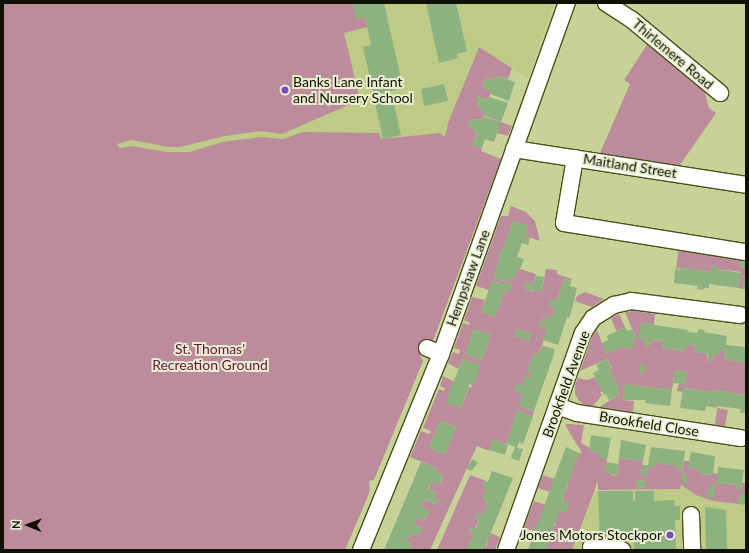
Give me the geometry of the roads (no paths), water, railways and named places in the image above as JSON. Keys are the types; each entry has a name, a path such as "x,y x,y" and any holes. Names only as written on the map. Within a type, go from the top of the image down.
{"street":[{"name":"Hempshaw Lane","path":"361,550 434,351 514,149 567,3"},
{"name":"Thirlemere Road","path":"606,3 631,19 720,93"},
{"name":"Maitland Street","path":"514,149 746,185"},
{"path":"575,158 564,223 746,252"},
{"name":"Brookfield Avenue","path":"506,550 586,327 603,311 614,305 631,301 740,315"},
{"name":"Brookfield Close","path":"558,406 577,413 741,438"},
{"path":"691,515 692,550"},
{"path":"591,547 614,547 622,550"}],"place":[{"name":"Banks Lane Infant and Nursery School","path":"285,90"},
{"name":"Jones Motors Stockpor","path":"670,535"}],"park label":[{"name":"St. Thomas' Recreation Ground","path":"210,358"}]}
